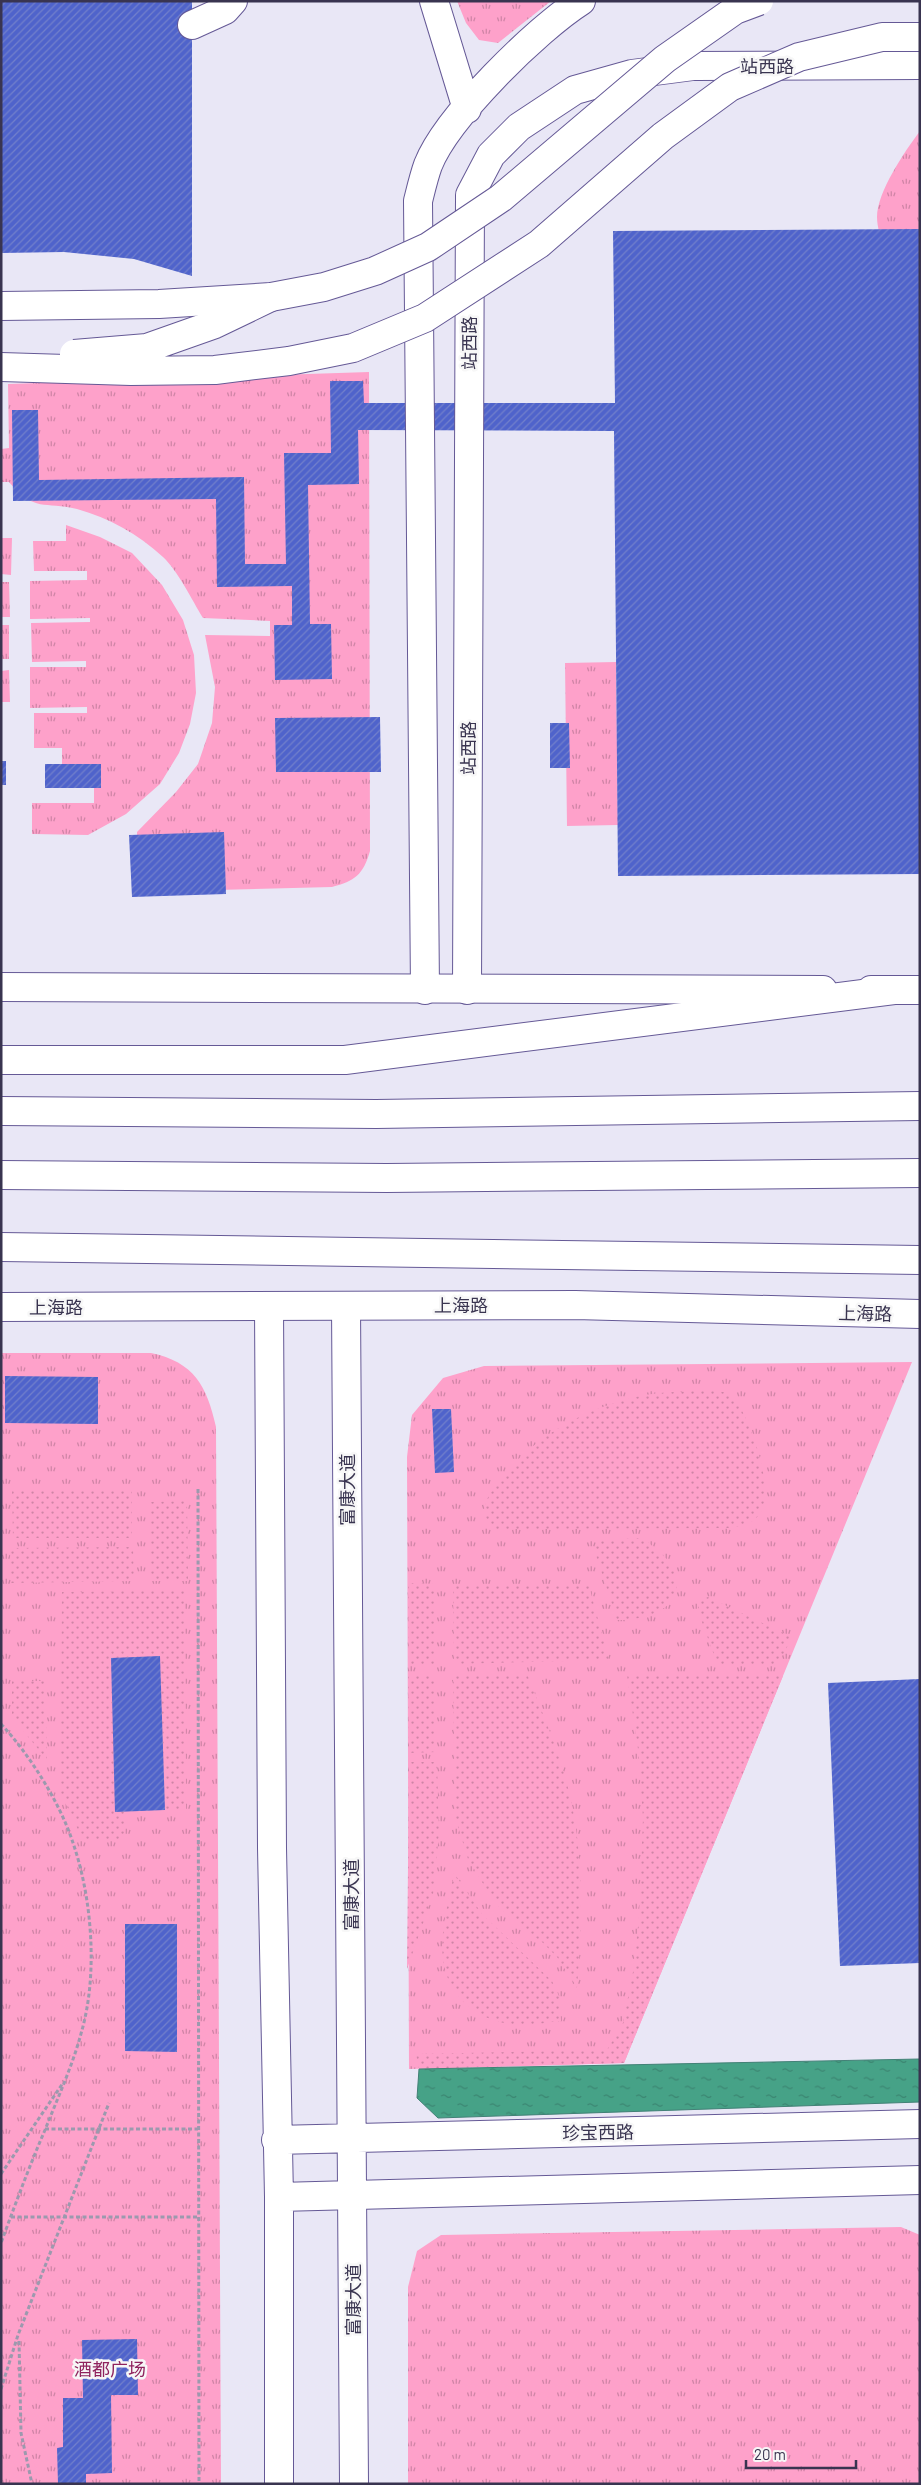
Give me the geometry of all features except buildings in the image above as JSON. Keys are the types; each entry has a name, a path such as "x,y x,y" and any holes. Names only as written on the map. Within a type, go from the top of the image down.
{"main road":[{"path":"192,25 225,10 233,1"},
{"path":"434,1 466,109"},
{"path":"425,990 418,201 428,164 456,120 510,61 558,16 581,1"},
{"path":"1,306 159,304 271,297 324,287 375,271 428,247 501,198 665,59 736,10 759,1"},
{"path":"1,368 131,371 215,370 289,361 353,348 425,318 539,244 662,136 730,87 798,57 882,37 920,37"},
{"name":"站西路","path":"467,990 470,195 491,154 519,127 575,90 632,74 693,66 920,65"},
{"path":"1,359 147,348 215,324 271,297"},
{"path":"1,1060 345,1060 907,990 920,983"},
{"path":"1,987 425,990 907,990"},
{"path":"1,1111 376,1114 920,1106"},
{"path":"1,1175 387,1178 920,1174"},
{"path":"1,1247 920,1260"},
{"name":"上海路","path":"1,1307 575,1305 920,1314"},
{"path":"269,1306 276,2140 279,2197 279,2484"},
{"name":"富康大道","path":"346,1306 354,2484"},
{"name":"珍宝西路","path":"276,2140 920,2124"},
{"path":"279,2197 920,2180"}],"path":[{"path":"198,1489 200,2484"},
{"path":"1,1724 12,1736 47,1788 72,1839 86,1894 91,1946 88,1999 82,2029 67,2076 1,2243"},
{"path":"1,2174 67,2076"},
{"path":"1,2389 18,2335 66,2217 109,2103"},
{"path":"45,2129 198,2129"},
{"path":"11,2216 199,2217"},
{"path":"18,2335 21,2434 32,2484"}],"green space":[{"path":"457,1 551,1 498,43 479,40 466,23"},
{"path":"920,131 920,276 883,248 877,217 878,207 887,184 900,160"},
{"path":"369,372 370,851 364,866 357,876 332,887 138,892 137,832 176,792 198,764 212,723 215,687 205,635 270,636 270,621 203,618 169,563 133,534 112,522 77,509 33,502 18,492 9,482 1,482 1,449 9,448 8,384"},
{"path":"66,525 100,537 132,553 162,585 183,620 194,655 196,693 190,724 179,753 160,784 126,814 88,835 32,834 32,803 94,803 94,764 62,764 62,748 34,748 34,713 87,713 87,707 30,708 30,667 86,667 86,661 32,662 31,623 90,622 90,618 30,619 30,581 87,580 87,571 34,571 33,541 66,541"},
{"path":"1,538 12,538 11,575 1,574"},
{"path":"1,582 9,582 10,617 1,617"},
{"path":"1,625 9,625 9,659 1,659"},
{"path":"616,662 618,825 567,826 565,663"},
{"path":"9,670 10,702 1,702 1,671"},
{"name":"酒都广场","path":"1,1353 151,1353 166,1357 188,1370 196,1378 208,1399 216,1427 221,2484 1,2484"},
{"path":"912,1362 624,2063 409,2069 407,1457 412,1415 443,1378 484,1366"},
{"path":"711,1390 729,1393 743,1412 758,1451 762,1465 765,1493 759,1515 752,1521 728,1528 495,1529 486,1518 486,1501 497,1484 526,1452 560,1427 599,1409 648,1394"},
{"path":"12,1490 132,1490 132,1538 13,1538"},
{"path":"187,1501 188,1581 150,1581 149,1502"},
{"path":"644,1538 672,1566 676,1581 676,1591 666,1607 657,1612 636,1619 617,1620 594,1549 600,1540"},
{"path":"133,1547 134,1581 11,1583 10,1548"},
{"path":"408,1583 434,1584 434,1664 409,1666"},
{"path":"453,1584 589,1586 609,1660 454,1664"},
{"path":"185,1590 186,1809 165,1810 160,1657 111,1658 115,1812 126,1809 125,1840 83,1840 60,1792 62,1592"},
{"path":"708,1597 792,1637 783,1655 773,1665 718,1666 698,1611 698,1601"},
{"path":"435,1674 436,1752 409,1753 408,1675"},
{"path":"527,1674 564,1772 576,1828 581,1896 577,1988 557,1957 541,1941 521,1928 495,1903 468,1859 455,1817 453,1675"},
{"path":"627,1675 783,1676 624,2063 419,2069 416,2054 607,2050 623,2023 633,1972 639,1917 643,1818 638,1749"},
{"path":"12,1681 45,1681 47,1760 12,1717"},
{"path":"409,1762 437,1762 439,1833 433,1895 407,1969"},
{"path":"454,1873 482,1914 552,1981 559,1996 561,2021 523,2025 496,2021 472,2009 454,1990 444,1965 442,1942"},
{"path":"901,2227 920,2235 920,2484 408,2484 408,2287 417,2251 441,2235"}],"water":[{"path":"920,2059 920,2102 438,2118 417,2098 419,2069"}]}
